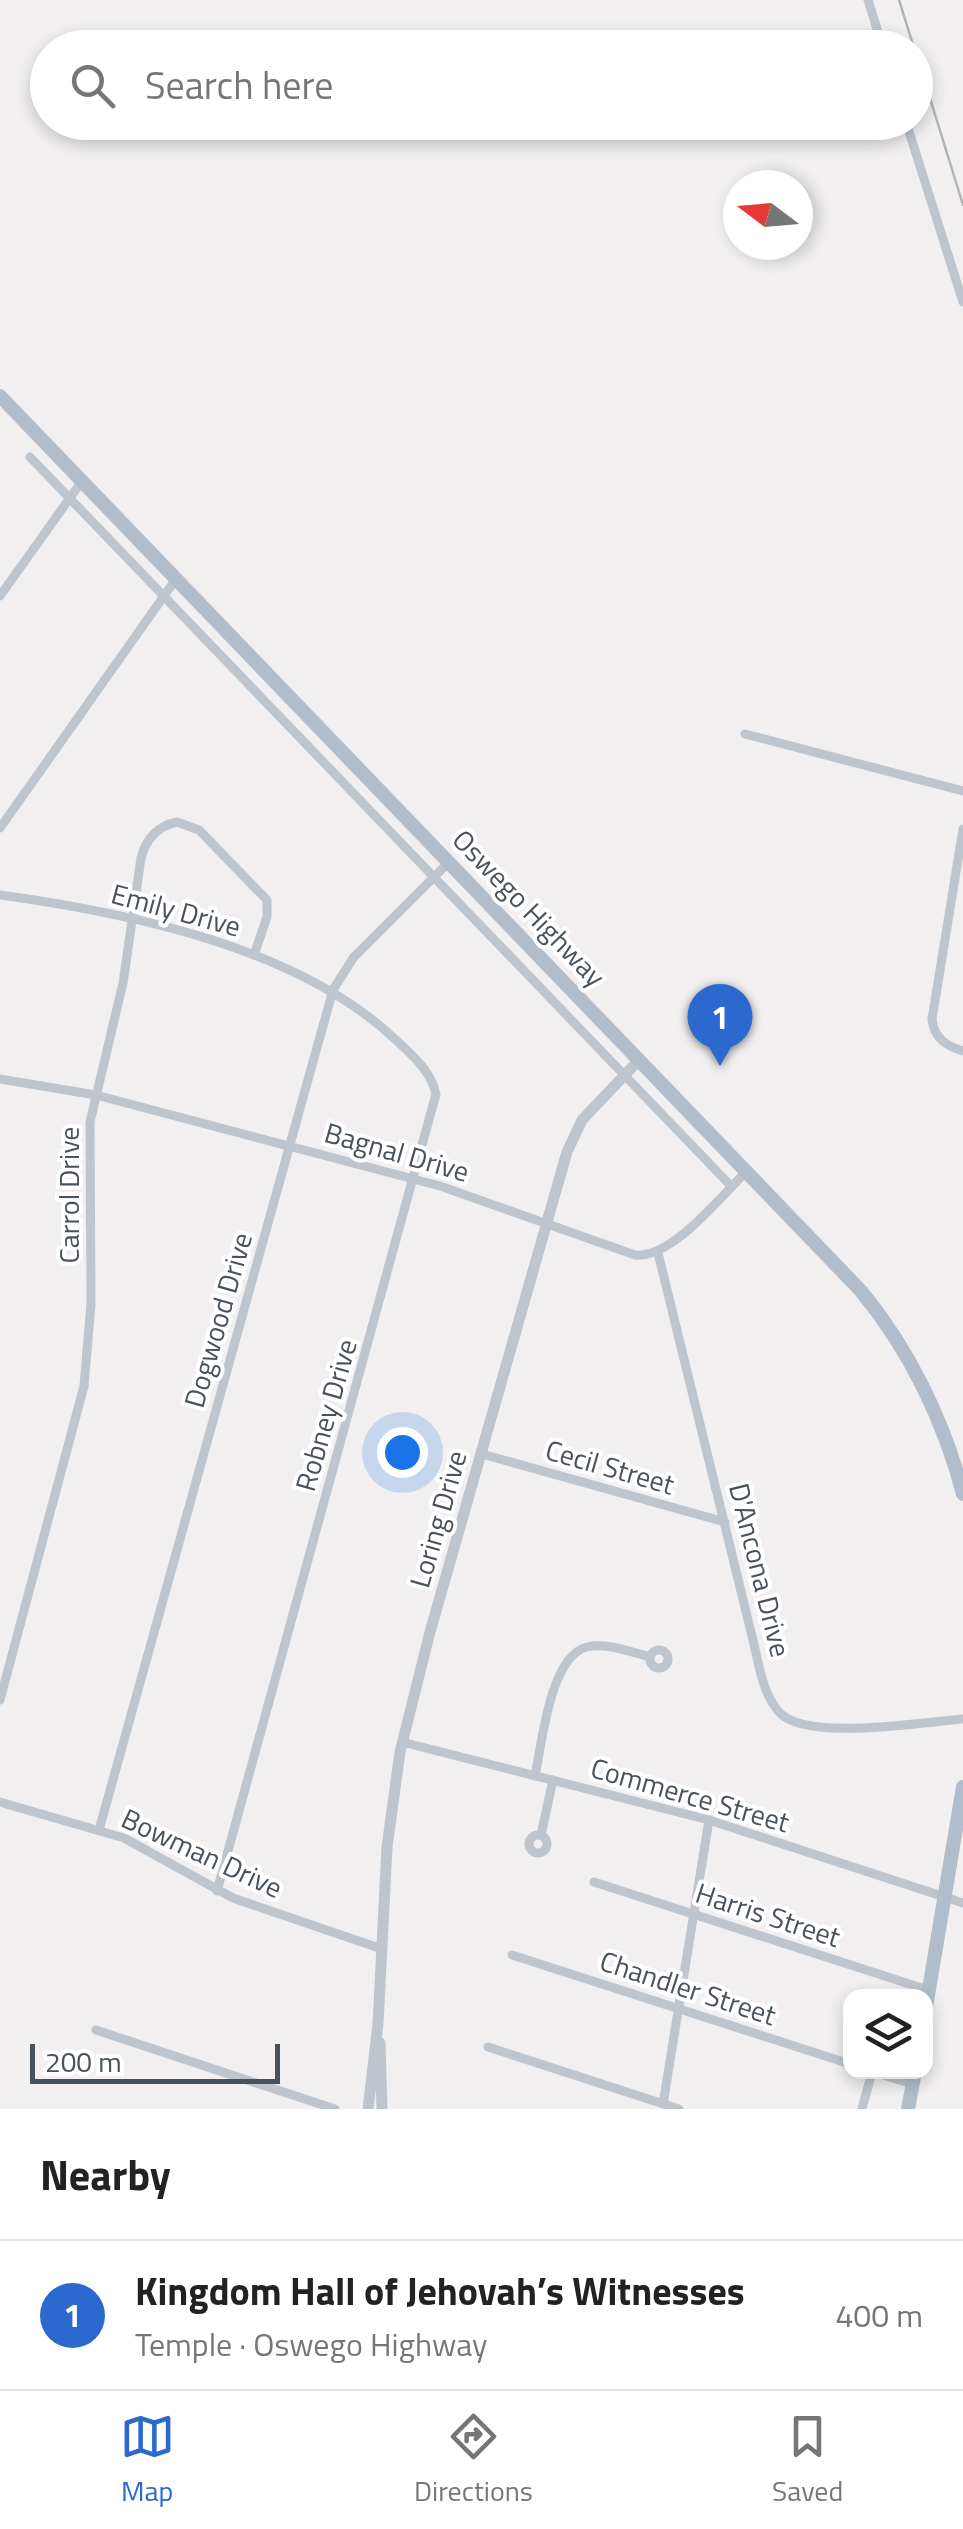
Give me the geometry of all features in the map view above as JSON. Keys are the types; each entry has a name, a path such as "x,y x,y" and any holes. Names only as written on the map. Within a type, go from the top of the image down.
{"main road":[{"name":"Oswego Highway","path":"0,396 881,1315 926,1395 962,1490"},
{"path":"928,1989 963,1787"},
{"path":"908,2109 914,2079"}],"street":[{"path":"868,0 877,30"},
{"path":"912,140 963,302"},
{"name":"Oswego Highway","path":"30,457 731,1186"},
{"path":"0,596 82,481"},
{"path":"0,828 176,579"},
{"path":"745,734 963,791"},
{"name":"Carrol Drive","path":"0,1700 75,1427 88,1363 92,1304 90,1122 123,983 146,844 165,825 186,824 214,844 266,900 268,917 254,955"},
{"path":"963,829 932,1020 938,1038 963,1051"},
{"name":"Dogwood Drive","path":"98,1830 334,990 353,958 449,862"},
{"name":"Emily Drive","path":"0,895 133,920 254,955 334,990"},
{"name":"Robney Drive","path":"216,1890 436,1102 432,1080 388,1032 334,990"},
{"name":"Loring Drive","path":"368,2109 378,2024 391,1805 402,1742 574,1134 594,1104 640,1060"},
{"name":"Bagnal Drive","path":"0,1078 96,1096 415,1179 626,1253 658,1253"},
{"path":"658,1253 747,1171"},
{"name":"D'Ancona Drive","path":"658,1253 765,1685 782,1715 819,1729 963,1719"},
{"name":"Cecil Street","path":"482,1454 725,1522"},
{"path":"534,1776 566,1659 582,1648 597,1646 650,1657"},
{"name":"Commerce Street","path":"402,1742 709,1820 963,1903"},
{"path":"541,1835 553,1780"},
{"name":"Bowman Drive","path":"0,1802 144,1846 216,1890 382,1949"},
{"path":"663,2104 709,1820"},
{"name":"Harris Street","path":"594,1882 925,1989"},
{"name":"Chandler Street","path":"512,1954 843,2062"},
{"name":"Loring Drive","path":"378,2024 382,2109"},
{"path":"96,2030 334,2109"},
{"path":"488,2047 678,2109"},
{"path":"862,2109 871,2079"}],"railway":[{"path":"899,0 908,30"},
{"path":"933,108 963,205"}],"place":[{"name":"Kingdom Hall of Jehovah’s Witnesses","path":"720,1066"}]}
